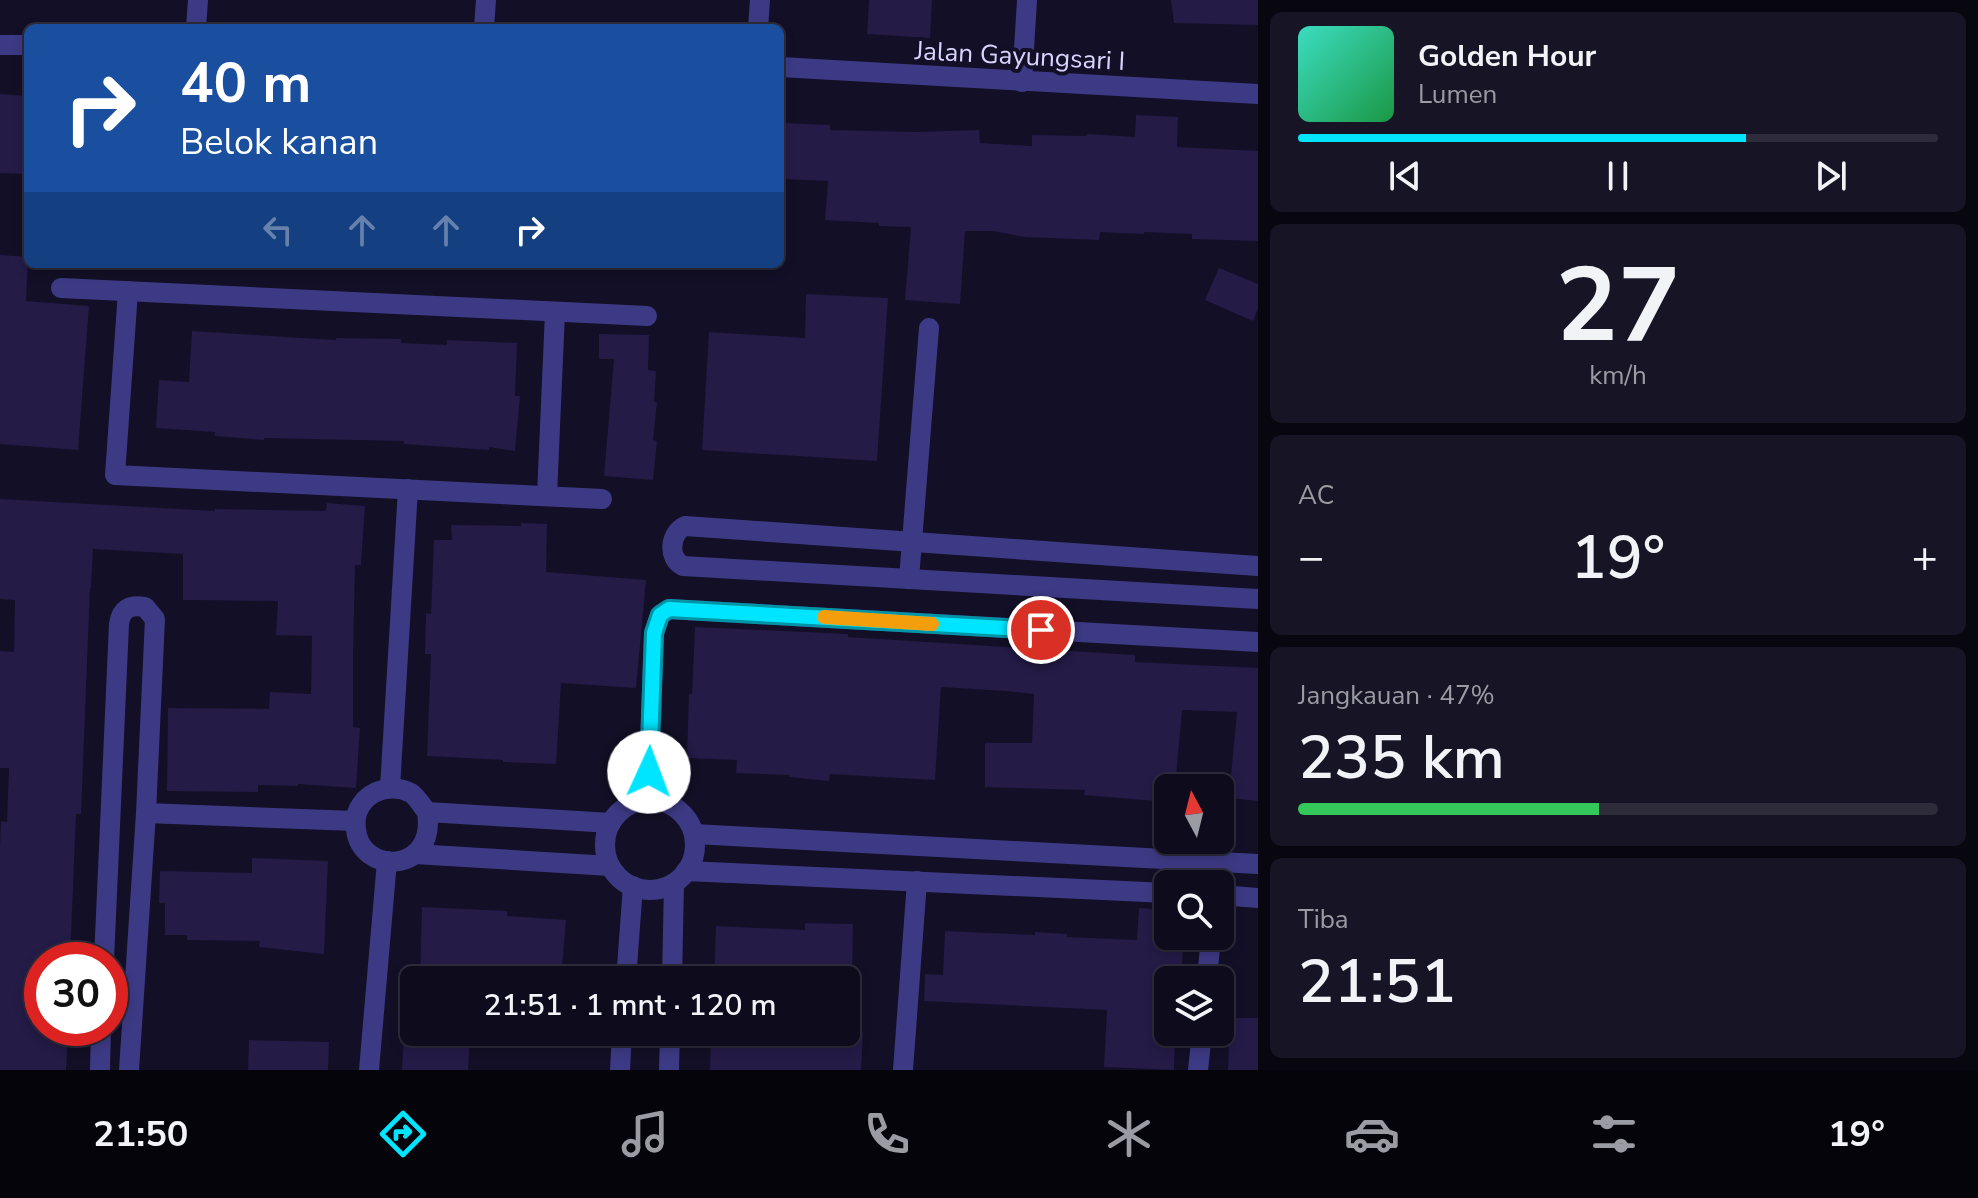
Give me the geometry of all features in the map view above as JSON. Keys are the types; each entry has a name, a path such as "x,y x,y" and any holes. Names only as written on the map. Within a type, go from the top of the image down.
{"street":[{"path":"196,24 198,0"},
{"path":"484,24 486,0"},
{"path":"758,24 760,0"},
{"path":"1022,82 1027,0"},
{"path":"0,45 24,45"},
{"name":"Jalan Gayungsari I","path":"784,67 1258,94"},
{"path":"61,288 647,316"},
{"path":"128,291 115,475 602,499"},
{"path":"547,496 555,312"},
{"path":"909,579 929,328"},
{"path":"390,788 408,489"},
{"path":"1258,566 685,526 677,530 673,537 673,557 683,566 1258,599"},
{"path":"105,942 119,624 123,612 137,605 145,607 155,619 129,1070"},
{"path":"648,800 654,633 660,615 669,609 1258,642"},
{"path":"390,788 412,794 427,812 429,827 425,842 415,854 402,861 373,857 363,848 356,835 355,821 361,805 373,793 390,788"},
{"path":"673,966 680,877 694,854 694,834 685,816 668,803 648,800 633,803 620,811 605,837 605,852 610,866 620,878 646,890 661,888 680,877 917,881 1154,892"},
{"path":"427,812 611,823"},
{"path":"146,813 355,821"},
{"path":"694,834 1258,864"},
{"path":"415,854 610,866"},
{"path":"369,1070 387,861"},
{"path":"1216,861 1216,870"},
{"path":"903,1070 917,881"},
{"path":"627,966 633,886"},
{"path":"1234,896 1258,898"},
{"path":"100,1070 101,1046"},
{"path":"620,1070 621,1046"},
{"path":"669,1070 670,1046"},
{"path":"1198,1070 1201,1046"}],"building":[{"path":"869,0 932,0 930,38 867,34"},
{"path":"1171,0 1258,0 1258,25 1174,23"},
{"path":"0,94 24,96 24,174 0,173"},
{"path":"1136,115 1178,117 1177,147 1258,151 1258,241 1192,239 1192,234 1144,232 1100,232 1099,240 965,231 960,304 905,300 911,227 825,220 828,181 784,179 784,123 830,125 830,130 979,130 980,143 1032,146 1032,135 1135,137"},
{"path":"0,255 24,257 24,268 28,268 26,301 89,306 78,450 0,444"},
{"path":"1219,268 1258,284 1258,308 1253,321 1205,300"},
{"path":"806,294 888,298 877,461 702,450 709,332 805,338"},
{"path":"192,331 336,340 401,339 401,343 447,345 447,340 517,343 515,396 520,396 515,451 404,444 404,441 264,440 215,436 215,432 156,428 159,380 189,382"},
{"path":"599,334 649,335 648,370 656,371 654,402 657,402 653,480 604,476 614,359 599,359"},
{"path":"0,499 215,511 326,511 327,503 365,506 361,565 355,565 353,727 360,728 356,788 298,784 258,785 258,792 167,791 168,708 269,709 270,692 311,694 312,636 276,635 278,601 183,600 183,554 93,549 81,814 76,814 71,942 24,942 24,1046 67,1046 66,1070 0,1070 0,846 1,821 7,822 9,768 0,768 0,651 14,652 15,600 0,599"},
{"path":"521,523 547,524 546,572 646,580 636,688 561,683 556,764 427,756 431,654 425,654 426,613 431,614 434,540 452,540 451,525 521,526"},
{"path":"695,627 848,634 848,637 1135,655 1135,662 1258,668 1258,801 1234,799 1234,774 1231,774 1237,712 1182,710 1176,774 1154,774 1154,801 1084,795 1085,790 985,787 985,743 1032,743 1034,694 941,687 935,780 830,774 829,781 789,775 736,773 737,760 687,758 689,694 692,694"},
{"path":"252,858 328,861 324,954 259,947 260,941 187,940 187,935 165,935 165,903 159,903 160,871 252,873"},
{"path":"422,907 507,911 507,916 566,920 562,966 420,966"},
{"path":"1139,908 1154,909 1154,950 1183,950 1182,966 1154,966 1154,1046 1175,1046 1174,1070 1104,1067 1107,1010 924,1001 925,974 943,975 945,931 1035,935 1035,932 1067,934 1067,937 1137,940"},
{"path":"805,923 853,924 852,966 715,966 716,926 805,930"},
{"path":"1234,1018 1258,1018 1258,1070 1228,1070 1229,1046 1234,1046"},
{"path":"860,1032 863,1032 861,1070 710,1070 711,1046 860,1046"},
{"path":"249,1040 329,1042 328,1070 248,1070"},
{"path":"403,1046 469,1046 468,1070 402,1070"}],"slow traffic":[{"path":"824,617 932,624"}],"route":[{"path":"649,772 654,633 660,615 669,609 1041,630"}]}
